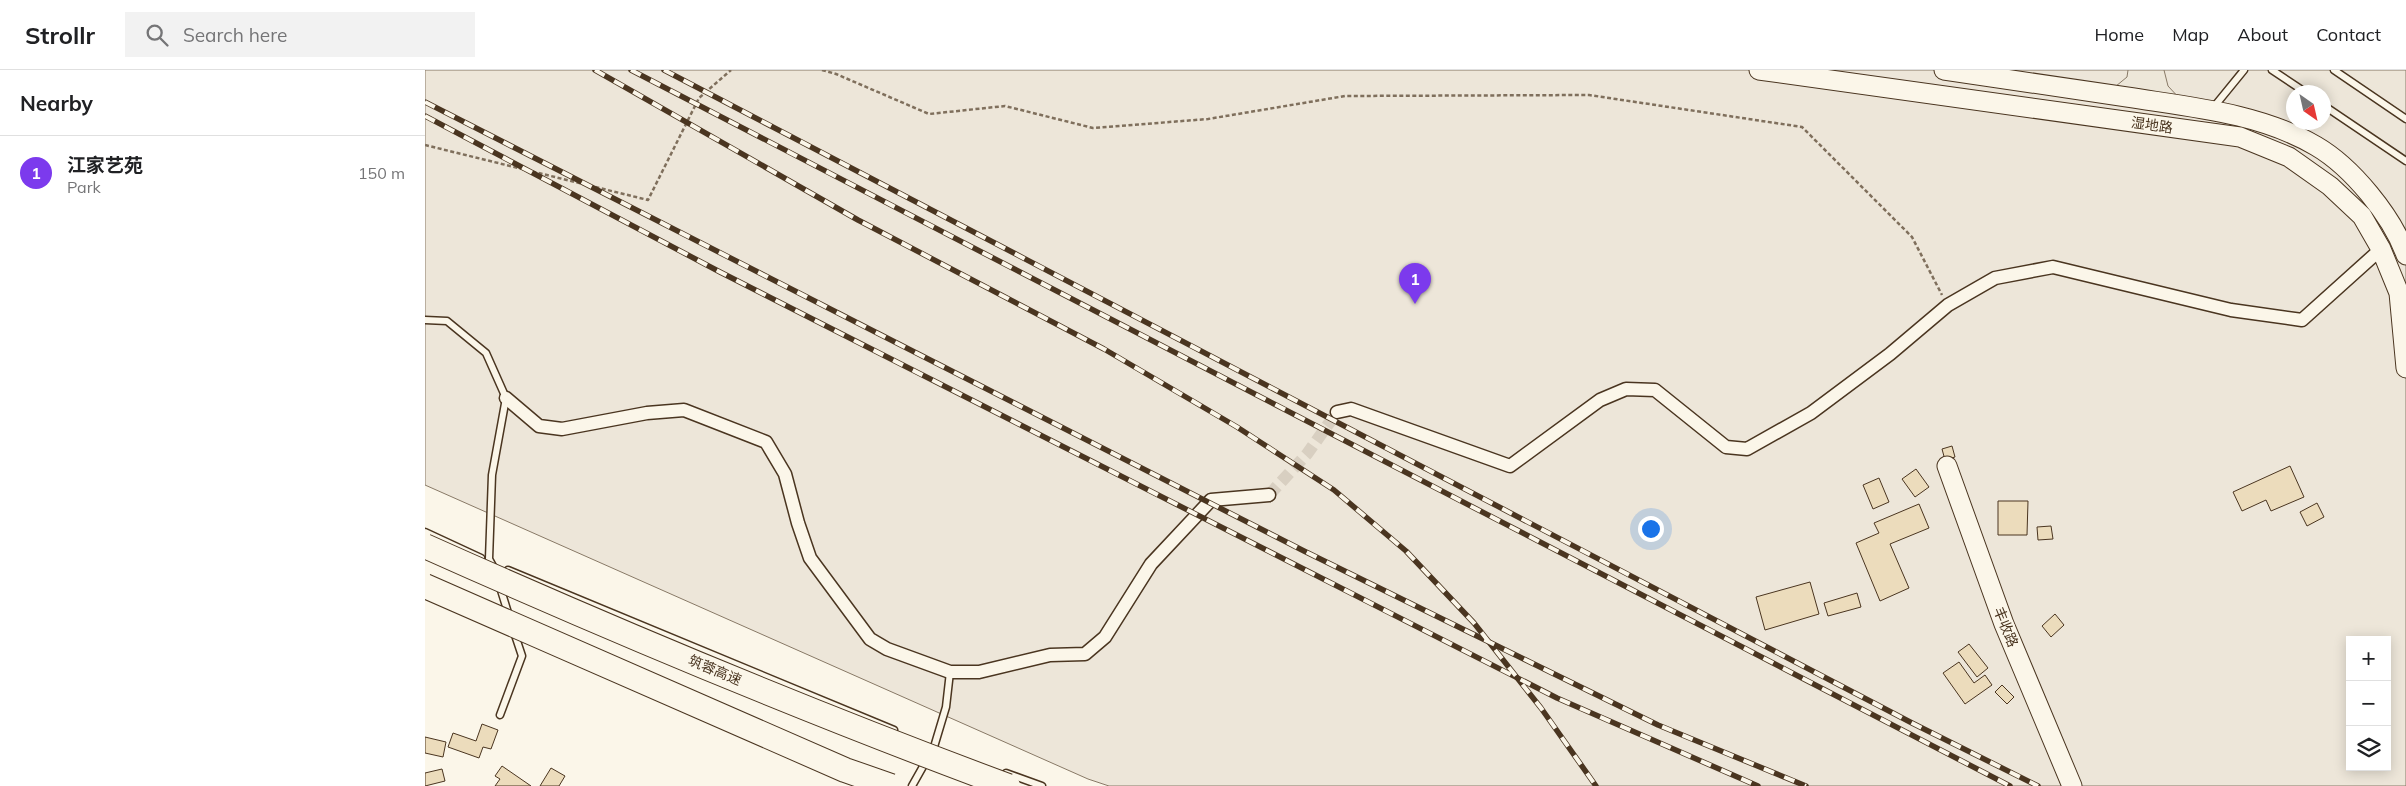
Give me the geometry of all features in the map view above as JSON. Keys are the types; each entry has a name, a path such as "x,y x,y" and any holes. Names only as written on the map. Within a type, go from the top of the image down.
{"highway":[{"name":"筑蓉高速","path":"425,546 527,592 858,730 1003,778"},
{"path":"425,586 845,770 891,786"}],"street":[{"name":"湿地路","path":"1759,70 2239,137 2289,157 2330,186 2362,216 2381,251 2399,293 2406,368"},
{"name":"湿地路","path":"1944,70 2211,111 2265,124 2316,146 2351,173 2383,214 2402,247"},
{"path":"1337,412 1351,409 1510,466 1600,400 1625,389 1655,390 1726,447 1747,449 1811,413 1890,354 1947,305 1995,278 2053,267 2231,310 2302,320 2381,251 2402,247"},
{"path":"506,398 539,426 562,429 647,413 684,410 766,442 785,474 798,523 810,558 870,639 887,649 950,672 979,672 1049,656 1085,654 1105,637 1151,564 1211,500 1269,495"},
{"name":"丰收路","path":"1947,466 2004,624 2072,786"}],"lane":[{"path":"2211,111 2244,70"},
{"path":"2273,70 2295,85"},
{"path":"2334,70 2406,119"},
{"path":"2331,110 2406,161"},
{"path":"425,320 447,321 486,353 506,398 492,474 489,559 493,564 521,656 500,715"},
{"path":"425,532 493,564 898,732"},
{"path":"912,786 934,747 946,707 950,672"},
{"path":"925,743 943,750"},
{"path":"1003,778 1042,786"}],"path":[{"path":"425,145 648,200 699,98 731,70"},
{"path":"822,70 836,74 929,114 1005,106 1093,128 1209,119 1345,96 1589,96 1802,127 1911,237 1947,305"}],"shaded area":[{"path":"425,70 2406,70 2406,786 1109,786 1088,779 425,485"},
{"path":"2128,70 2164,70 2168,86 2181,100 2110,91 2127,77"}],"building":[{"path":"1952,446 1955,457 1945,460 1942,449"},
{"path":"2290,466 2304,497 2271,511 2266,500 2242,511 2233,492"},
{"path":"1916,469 1929,487 1915,497 1902,479"},
{"path":"1879,478 1889,502 1873,509 1863,485"},
{"path":"1998,501 2028,501 2027,535 1998,535"},
{"path":"2317,503 2324,517 2307,526 2300,512"},
{"path":"1919,504 1929,528 1890,544 1909,588 1880,601 1856,543 1879,533 1874,523"},
{"path":"2051,526 2053,539 2038,540 2037,527"},
{"path":"1810,582 1819,614 1765,630 1756,597"},
{"path":"1857,593 1861,607 1828,616 1824,603"},
{"path":"2055,614 2064,625 2051,637 2042,626"},
{"path":"1969,644 1988,668 1977,677 1958,652"},
{"path":"1959,662 1974,683 1985,675 1992,685 1965,704 1943,673"},
{"path":"2002,685 2014,697 2007,704 1995,692"},
{"path":"482,724 498,730 491,749 483,747 479,758 448,747 453,733 476,741"},
{"path":"425,737 446,742 443,757 425,753"},
{"path":"502,766 531,786 495,786 500,779 495,776"},
{"path":"551,768 565,776 559,786 540,786"},
{"path":"442,769 445,781 425,786 425,773"}],"tunnel":[{"path":"1269,495 1307,454 1337,412"}],"railway":[{"path":"595,70 858,220 1104,349 1237,427 1334,490 1406,551 1474,623 1541,708 1596,786"},
{"path":"631,70 2010,786"},
{"path":"664,70 1912,723 2038,786"},
{"path":"425,102 1304,551 1658,725 1806,786"},
{"path":"425,116 720,272 1557,698 1758,786"}],"place":[{"name":"江家艺苑","path":"1415,304"}]}
